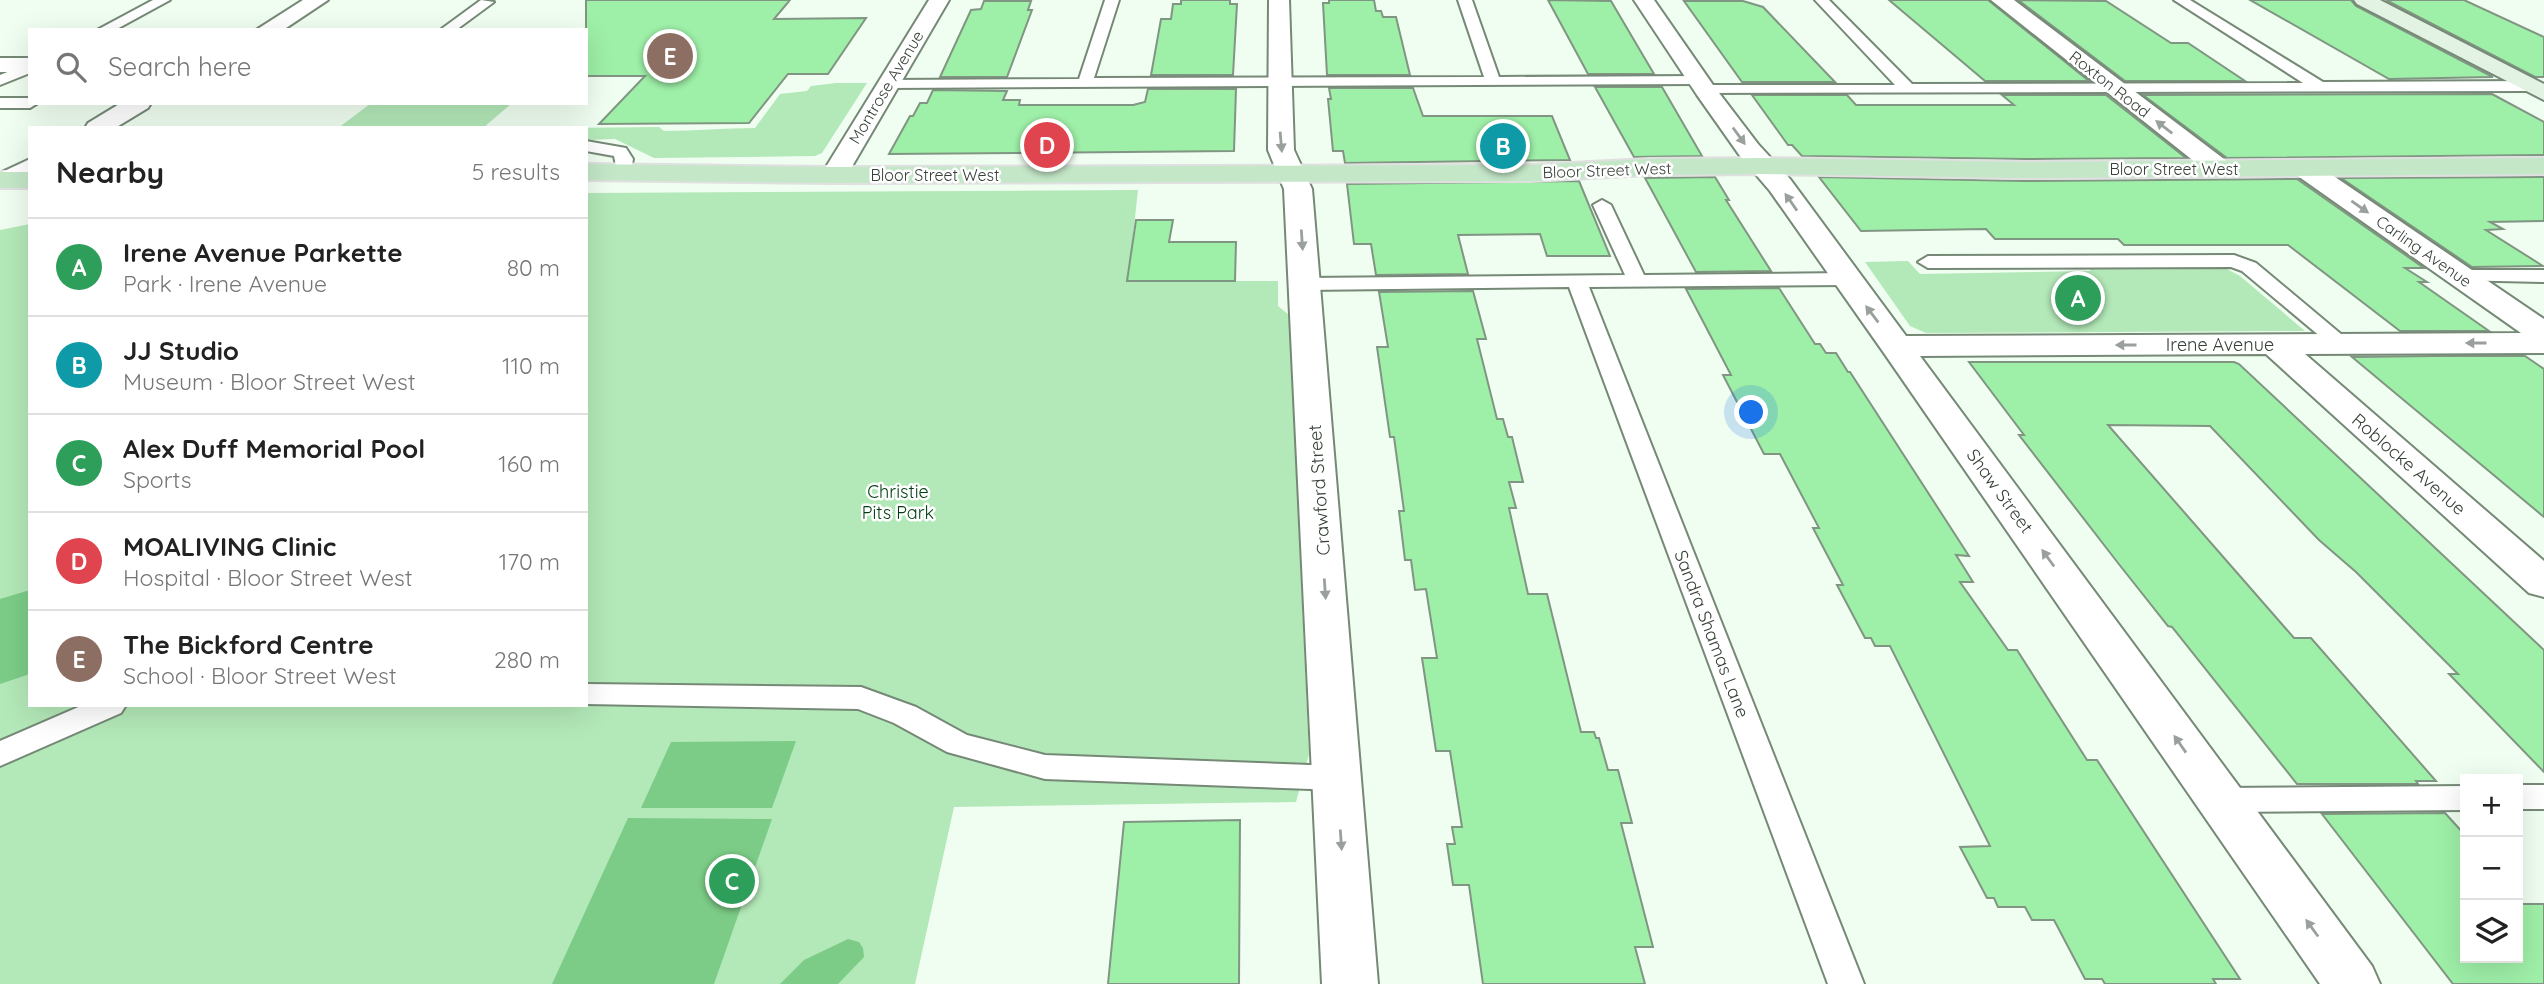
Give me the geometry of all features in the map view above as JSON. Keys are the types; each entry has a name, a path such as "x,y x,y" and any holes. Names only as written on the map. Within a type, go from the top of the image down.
{"main road":[{"name":"Bloor Street West","path":"588,173 1531,173 1649,167 1763,166 2024,170 2544,166"}],"street":[{"path":"270,28 318,0"},
{"name":"Montrose Avenue","path":"834,175 939,0"},
{"name":"Crawford Street","path":"1279,0 1280,150 1297,189 1305,284 1350,984"},
{"name":"Shaw Street","path":"1644,0 1701,91 1763,166 1896,346 2352,984"},
{"name":"Roxton Road","path":"2001,0 2218,168"},
{"path":"2364,0 2535,85"},
{"path":"0,65 28,66"},
{"path":"100,126 136,105"},
{"name":"Carling Avenue","path":"2304,168 2544,334"},
{"name":"Irene Avenue","path":"1896,346 2544,343"},
{"name":"Roblocke Avenue","path":"2274,344 2544,583"}],"lane":[{"path":"108,28 163,0"},
{"path":"1085,84 1112,0"},
{"path":"1465,0 1493,81"},
{"path":"1822,0 1908,89"},
{"path":"2181,0 2321,87"},
{"path":"450,28 487,2"},
{"path":"0,81 28,67"},
{"path":"1280,91 1493,81 1701,91 2535,85"},
{"path":"888,84 1085,84 1420,97"},
{"path":"0,103 28,103"},
{"path":"588,146 620,152 625,159 624,172"},
{"path":"1602,205 1638,282"},
{"path":"1928,262 2234,261 2249,267 2341,344"},
{"path":"2460,276 2544,276"},
{"path":"1305,284 1578,284 1847,279"},
{"name":"Sandra Shamas Lane","path":"1578,284 1846,984"},
{"path":"588,694 861,698 905,715 958,744 1045,767 1337,778"},
{"path":"0,754 106,707"},
{"path":"2523,797 2544,797"},
{"path":"2220,800 2460,798"}],"green space":[{"path":"867,83 822,153 815,156 654,158 615,139 588,140 588,128 659,127 664,131 755,128 780,94 807,91 811,86"},
{"path":"369,105 510,105 485,126 341,126"},
{"name":"Christie Pits Park","path":"1138,190 1128,281 1278,281 1278,306 1289,315 1309,754 1296,802 954,807 915,984 0,984 0,230 28,224 28,707 588,707 588,193"},
{"path":"1908,261 1920,274 2091,271 2085,266 2214,265 2240,276 2305,331 1926,333 1910,326 1865,262"}],"shaded area":[{"path":"28,591 28,675 0,684 0,599"},
{"path":"796,741 772,808 641,808 671,742"},
{"path":"628,818 772,819 714,984 552,984"},
{"path":"848,939 859,942 864,957 838,984 780,984 804,960"}],"building":[{"path":"586,0 790,0 774,19 866,18 828,74 788,74 749,123 599,124 645,76 588,76"},
{"path":"1181,0 1230,0 1230,4 1237,4 1233,75 1151,75 1161,19 1171,19 1173,4 1181,4"},
{"path":"1329,0 1374,0 1376,11 1381,11 1383,17 1396,17 1410,75 1327,75 1323,3 1329,3"},
{"path":"1548,0 1611,1 1654,74 1588,74"},
{"path":"1889,0 1988,0 2089,81 1985,81"},
{"path":"2018,0 2106,1 2171,43 2188,43 2245,81 2125,81"},
{"path":"2250,0 2351,0 2356,6 2493,77 2389,79"},
{"path":"2386,0 2464,0 2544,37 2544,77 2535,77"},
{"path":"984,1 1031,1 1028,10 1032,10 1007,77 940,77 971,10 981,9"},
{"path":"1684,1 1743,1 1763,7 1835,82 1742,82"},
{"path":"1595,87 1662,87 1702,156 1634,157"},
{"path":"1329,88 1413,88 1423,116 1552,116 1570,160 1345,163 1343,151 1333,151"},
{"path":"1148,89 1236,89 1234,151 889,154 910,116 913,116 920,103 927,103 933,90 1007,91 1003,100 1020,100 1019,105 1133,105 1145,102"},
{"path":"2492,94 2544,122 2544,155 2227,158 2143,95"},
{"path":"1752,95 1847,95 1856,105 2014,105 2002,95 2106,95 2186,158 1802,156 1792,145 1788,145"},
{"path":"1715,177 1729,200 1726,200 1771,271 1696,272 1645,178"},
{"path":"1819,177 2024,181 2297,179 2424,268 2405,268 2427,282 2419,282 2489,331 2400,331 2288,245 2124,245 2118,239 1995,239 1986,229 1861,231"},
{"path":"2544,177 2544,221 2490,222 2503,229 2486,230 2543,266 2472,267 2341,178"},
{"path":"1579,181 1610,256 1547,256 1540,234 1458,235 1468,274 1376,275 1371,244 1354,244 1347,184"},
{"path":"1136,220 1173,220 1169,242 1236,242 1235,281 1127,281"},
{"path":"1779,288 1815,344 1820,344 1826,353 1836,353 1850,372 1969,556 1956,555 1973,582 1960,582 2008,650 2017,650 2087,760 2097,760 2240,979 2213,979 2216,984 2105,984 2102,979 2085,979 2054,920 2032,920 2025,907 1998,907 1994,898 1987,898 1960,847 1990,846 1890,646 1875,646 1871,638 1865,638 1837,585 1843,585 1813,528 1819,528 1780,454 1764,454 1723,375 1731,375 1686,289"},
{"path":"1473,291 1486,339 1477,339 1497,419 1503,419 1508,437 1512,437 1523,482 1509,482 1516,508 1509,508 1528,594 1547,594 1581,732 1594,732 1596,738 1599,738 1608,770 1618,770 1632,823 1621,823 1653,947 1635,947 1645,984 1483,984 1469,885 1453,885 1447,844 1455,844 1452,827 1462,827 1450,751 1436,751 1422,658 1437,658 1426,589 1415,590 1411,560 1405,560 1399,511 1404,511 1394,437 1390,437 1377,347 1388,347 1379,292"},
{"path":"2525,356 2544,369 2544,517 2352,357"},
{"path":"1969,362 2239,364 2544,650 2544,772 2449,674 2458,674 2356,572 2319,540 2210,426 2108,425 2294,638 2311,638 2436,781 2416,781 2418,784 2297,784 2118,563 2019,435 2024,435"},
{"path":"2445,813 2460,830 2460,963 2523,963 2523,904 2544,904 2544,984 2453,984 2322,814"},
{"path":"1240,820 1239,984 1108,984 1124,822"}],"place":[{"name":"The Bickford Centre","path":"670,56"},
{"name":"MOALIVING Clinic","path":"1047,145"},
{"name":"JJ Studio","path":"1503,146"},
{"name":"Irene Avenue Parkette","path":"2078,298"},
{"name":"Alex Duff Memorial Pool","path":"732,881"}]}
